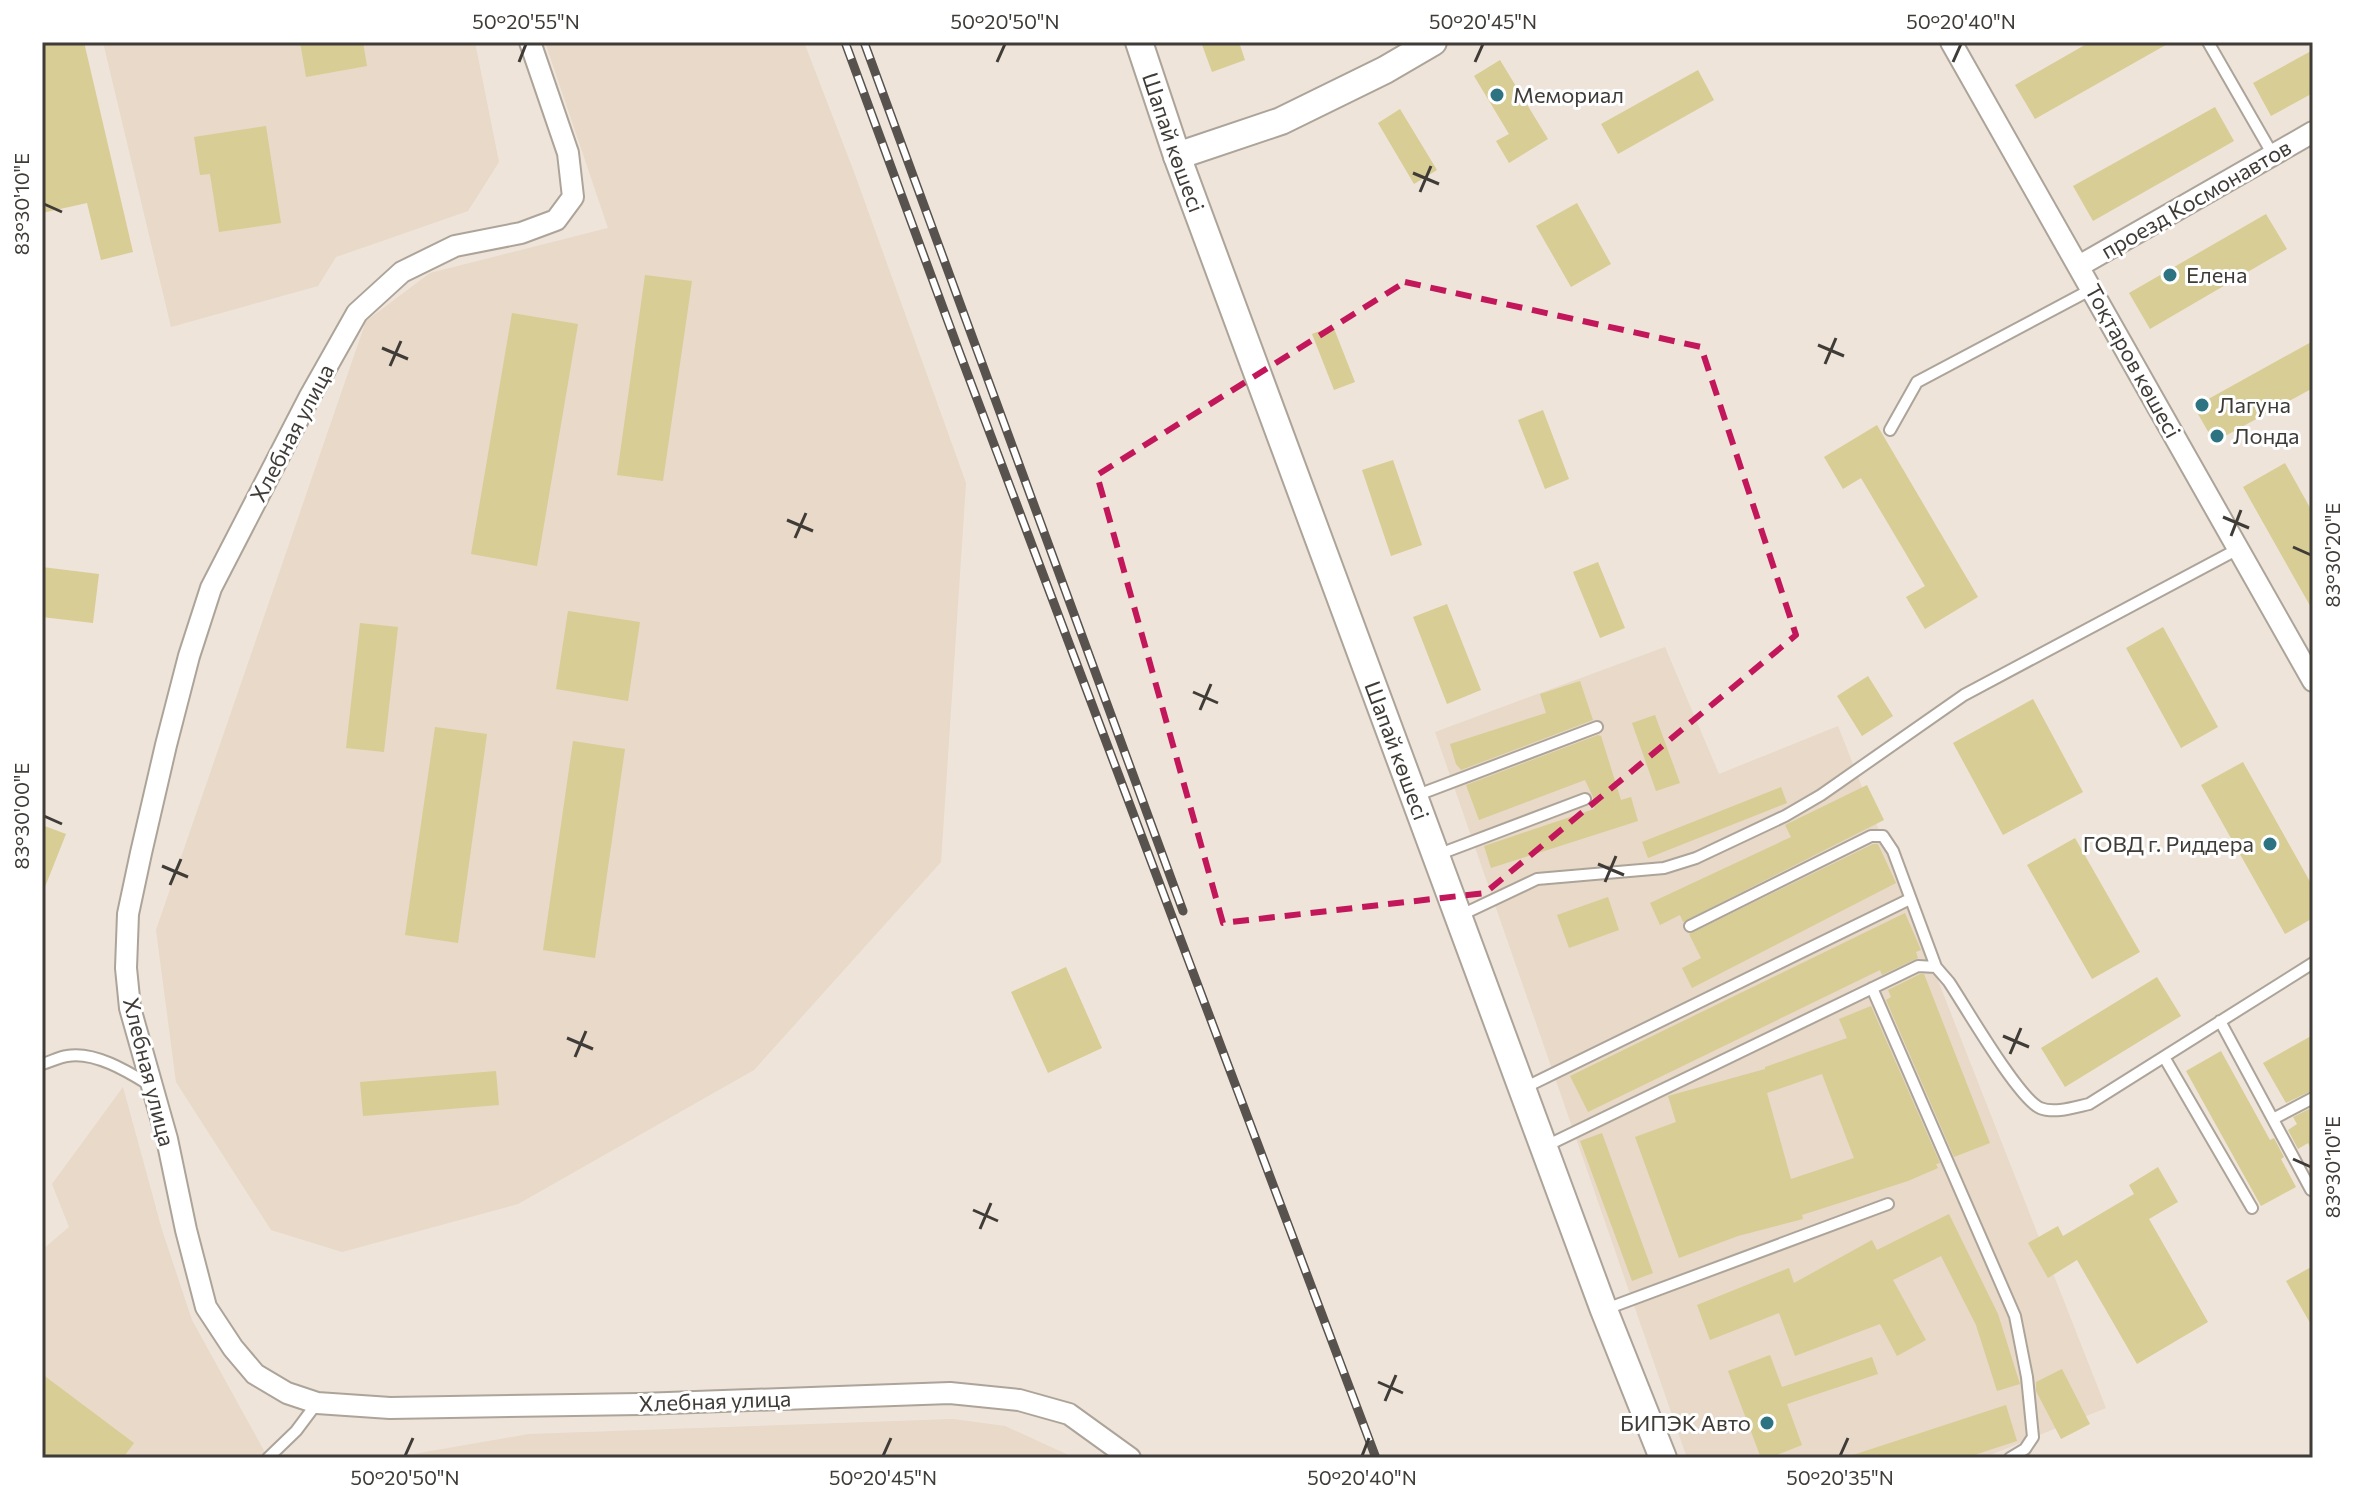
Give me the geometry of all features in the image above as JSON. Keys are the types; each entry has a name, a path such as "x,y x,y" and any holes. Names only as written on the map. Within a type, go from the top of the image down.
{"street":[{"name":"Хлебная улица","path":"530,42 568,153 573,197 556,220 521,233 455,246 402,272 357,313 309,398 211,588 166,745 128,914 126,968 130,1008 167,1139 206,1307 233,1348 255,1374 287,1393 317,1403 390,1408 609,1405 950,1393 1019,1400 1069,1414 1130,1458"},
{"name":"Шапай көшесі","path":"1139,42 1177,156 1604,1310 1663,1458"},
{"path":"1177,156 1281,121 1385,70 1433,42"},
{"name":"Тоқтаров көшесі","path":"1951,42 2313,681"},
{"name":"проезд Космонавтов","path":"2079,266 2313,132"}],"lane":[{"path":"2208,42 2273,155"},
{"path":"1890,430 1917,382 2092,289"},
{"path":"1459,916 1537,879 1664,868 1696,858 1785,816 1821,795 1964,695 2238,549"},
{"path":"1415,796 1597,727"},
{"path":"1437,855 1585,799"},
{"path":"1690,926 1871,836 1883,836 1893,851 1936,967 2015,1083 2040,1108 2060,1110 2089,1104 2313,963"},
{"path":"1524,1088 1910,899"},
{"path":"1544,1147 1918,966 1936,967"},
{"path":"1872,988 2015,1316 2029,1391 2033,1437 2025,1449 2010,1458"},
{"path":"2220,1021 2311,1190"},
{"path":"42,1064 70,1055 91,1058 124,1070 151,1086"},
{"path":"2164,1057 2252,1208"},
{"path":"2273,1119 2313,1098"},
{"path":"1604,1310 1888,1204"},
{"path":"268,1458 296,1431 317,1403"}],"highlighted area":[{"path":"1405,282 1701,347 1796,635 1485,893 1223,923 1097,475"}],"shaded area":[{"path":"103,42 475,42 499,162 468,211 336,257 318,286 171,327"},
{"path":"545,42 804,42 966,483 941,862 754,1070 518,1204 342,1252 271,1230 176,1082 156,930 366,321 430,273 608,228"},
{"path":"1665,647 1719,774 1838,726 2106,1408 1983,1458 1687,1458 1435,732"},
{"path":"123,1087 162,1230 192,1320 268,1458 42,1458 42,1250 69,1227 52,1184"},
{"path":"953,1419 1005,1426 1075,1458 391,1458 529,1434"}],"building":[{"path":"42,42 84,42 133,252 101,260 87,203 42,213"},
{"path":"300,42 363,42 367,66 306,77"},
{"path":"1201,42 1239,42 1245,60 1212,72"},
{"path":"2090,42 2171,42 2035,119 2015,85"},
{"path":"2313,50 2313,93 2271,116 2253,83"},
{"path":"1500,60 1548,139 1509,163 1496,141 1509,134 1474,76"},
{"path":"1698,70 1714,100 1618,154 1601,124"},
{"path":"2215,107 2234,141 2093,221 2073,186"},
{"path":"1400,109 1437,170 1414,184 1378,123"},
{"path":"266,126 281,223 219,232 210,174 200,175 194,137"},
{"path":"1577,203 1611,264 1571,287 1536,226"},
{"path":"2266,214 2287,249 2150,329 2129,293"},
{"path":"645,275 692,281 663,481 617,475"},
{"path":"512,313 578,324 537,566 471,554"},
{"path":"1333,326 1355,382 1334,390 1312,334"},
{"path":"2313,341 2313,388 2214,442 2194,407"},
{"path":"1543,410 1569,479 1545,489 1518,420"},
{"path":"1877,425 1978,597 1925,629 1906,597 1925,586 1861,478 1843,489 1824,457"},
{"path":"1393,460 1422,545 1391,556 1362,470"},
{"path":"2285,463 2313,513 2313,611 2243,487"},
{"path":"1598,562 1625,628 1600,638 1573,572"},
{"path":"42,567 99,574 93,623 42,617"},
{"path":"1447,604 1481,690 1447,704 1413,617"},
{"path":"568,611 640,622 628,701 556,689"},
{"path":"360,623 398,627 384,752 346,748"},
{"path":"2163,627 2218,727 2181,748 2126,648"},
{"path":"1868,676 1893,716 1862,736 1837,696"},
{"path":"1580,681 1593,720 1461,770 1456,764 1450,744 1546,713 1540,694"},
{"path":"2033,699 2083,792 2003,835 1953,743"},
{"path":"1655,715 1680,783 1656,791 1632,723"},
{"path":"435,727 487,734 458,943 405,935"},
{"path":"1601,736 1621,800 1631,797 1638,821 1491,868 1484,846 1594,809 1593,797 1585,780 1479,820 1466,785"},
{"path":"573,741 625,749 595,958 543,950"},
{"path":"2243,762 2313,887 2313,918 2285,934 2201,785"},
{"path":"1867,785 1884,820 1683,922 1680,915 1660,925 1650,903 1791,837 1785,825"},
{"path":"1781,787 1787,803 1648,858 1642,842"},
{"path":"42,825 66,834 43,892 42,891"},
{"path":"2075,838 2140,952 2092,979 2027,865"},
{"path":"1878,844 1896,883 1692,988 1682,968 1701,958 1689,934"},
{"path":"1608,897 1619,930 1569,948 1557,915"},
{"path":"1905,913 1921,950 1916,952 1918,958 1882,975 1880,970 1588,1112 1570,1076"},
{"path":"1066,967 1102,1048 1048,1073 1011,992"},
{"path":"1924,974 1990,1143 1954,1157 1886,1000 1891,997 1888,990"},
{"path":"2157,977 2181,1016 2065,1087 2041,1048"},
{"path":"1871,1006 1940,1163 1936,1164 1938,1168 1908,1181 1802,1215 1803,1219 1738,1236 1679,1258 1635,1137 1676,1122 1668,1096 1765,1069 1847,1038 1839,1019","holes":["1822,1074 1854,1158 1791,1179 1767,1093"]},
{"path":"2313,1035 2313,1090 2286,1103 2263,1063"},
{"path":"2221,1051 2270,1140 2274,1138 2296,1187 2261,1206 2186,1071"},
{"path":"496,1071 499,1105 363,1116 360,1082"},
{"path":"2313,1107 2313,1153 2308,1143 2298,1149 2288,1130 2297,1124 2293,1117"},
{"path":"1602,1133 1653,1273 1632,1281 1580,1141"},
{"path":"2158,1167 2178,1202 2149,1219 2208,1322 2137,1364 2077,1260 2048,1278 2028,1243 2058,1226 2063,1236 2134,1194 2129,1185"},
{"path":"1949,1214 1998,1314 2020,1384 1997,1391 1976,1325 1941,1256 1893,1280 1926,1340 1897,1356 1880,1324 1795,1356 1779,1313 1710,1340 1697,1305 1789,1268 1794,1283 1872,1240 1877,1250"},
{"path":"2313,1266 2313,1328 2286,1281"},
{"path":"1770,1355 1782,1387 1872,1357 1878,1374 1787,1404 1802,1445 1769,1458 1761,1458 1728,1371"},
{"path":"2062,1369 2090,1424 2061,1439 2036,1391 2036,1382"},
{"path":"42,1374 134,1443 123,1458 42,1458"},
{"path":"2006,1405 2017,1441 1965,1458 1854,1458 1853,1455"}],"railway":[{"path":"845,42 1376,1458"},
{"path":"864,42 1183,911"}],"place":[{"name":"Мемориал","path":"1497,95"},
{"name":"Елена","path":"2170,275"},
{"name":"Лагуна","path":"2202,405"},
{"name":"Лонда","path":"2217,436"},
{"name":"ГОВД г. Риддера","path":"2270,844"},
{"name":"БИПЭК Авто","path":"1767,1423"}]}
